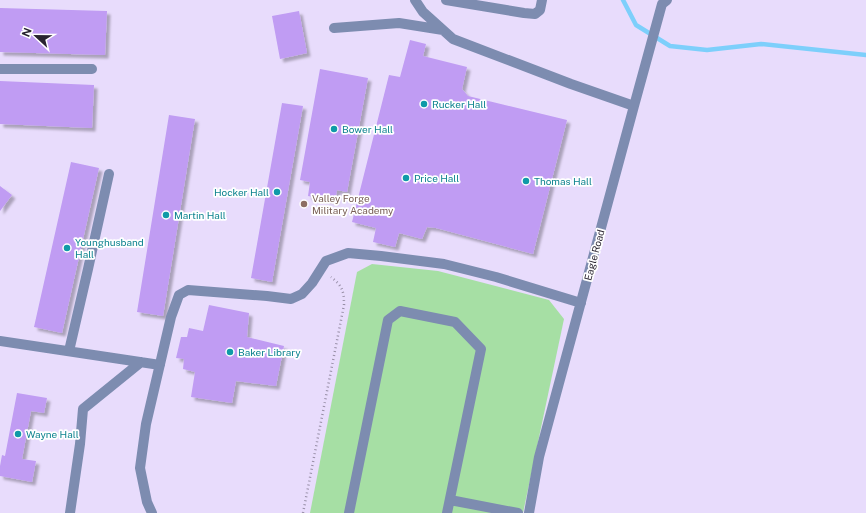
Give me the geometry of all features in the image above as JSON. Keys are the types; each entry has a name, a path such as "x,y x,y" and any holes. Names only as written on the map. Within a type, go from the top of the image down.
{"street":[{"path":"415,0 423,12 453,39 571,84 634,106"},
{"path":"446,0 535,14 540,10 542,0"},
{"name":"Eagle Road","path":"529,513 539,457 663,1"},
{"path":"334,28 399,23 443,30"},
{"path":"0,69 92,69"},
{"path":"69,351 109,174"},
{"path":"152,513 147,502 140,468 146,424 171,317 179,295 188,290 291,299 302,294 312,283 326,261 348,253 444,264 581,303"},
{"path":"349,513 388,320 400,312 455,322 481,349 447,513"},
{"path":"0,341 160,365"},
{"path":"70,513 80,444 83,409 141,362"},
{"path":"450,500 518,513"}],"path":[{"path":"303,513 344,305 344,292 337,282 321,269"}],"green space":[{"path":"372,264 438,271 549,300 564,319 523,513 310,513 357,272"}],"building":[{"path":"0,8 107,11 105,55 0,52"},
{"path":"299,11 307,53 280,59 272,16"},
{"path":"410,40 426,44 423,56 467,67 462,89 468,96 567,120 533,254 436,228 427,227 422,239 399,233 395,247 373,242 376,228 352,222 389,75 400,77"},
{"name":"Bower Hall","path":"320,69 368,78 347,192 337,190 335,201 308,196 310,182 300,180"},
{"path":"0,81 94,85 92,128 0,124"},
{"name":"Hocker Hall","path":"282,103 303,106 272,282 251,278"},
{"name":"Martin Hall","path":"169,115 195,119 163,316 137,312"},
{"name":"Younghusband Hall","path":"71,162 99,168 62,333 34,327"},
{"path":"0,186 12,195 0,211"},
{"name":"Baker Library","path":"209,305 249,313 247,337 284,346 276,386 236,381 232,403 191,397 195,372 183,369 184,359 176,358 181,337 187,337 189,328 203,331"},
{"name":"Wayne Hall","path":"17,393 47,398 44,413 31,411 22,459 36,461 32,482 0,476 2,455 5,456"}],"waterway":[{"path":"623,0 636,25 670,46 707,50 761,44 866,55"}],"place":[{"name":"Rucker Hall","path":"424,104"},
{"name":"Bower Hall","path":"334,129"},
{"name":"Price Hall","path":"406,178"},
{"name":"Thomas Hall","path":"526,181"},
{"name":"Hocker Hall","path":"277,192"},
{"name":"Valley Forge Military Academy","path":"304,204"},
{"name":"Martin Hall","path":"166,215"},
{"name":"Younghusband Hall","path":"67,248"},
{"name":"Baker Library","path":"230,352"},
{"name":"Wayne Hall","path":"18,434"}]}
